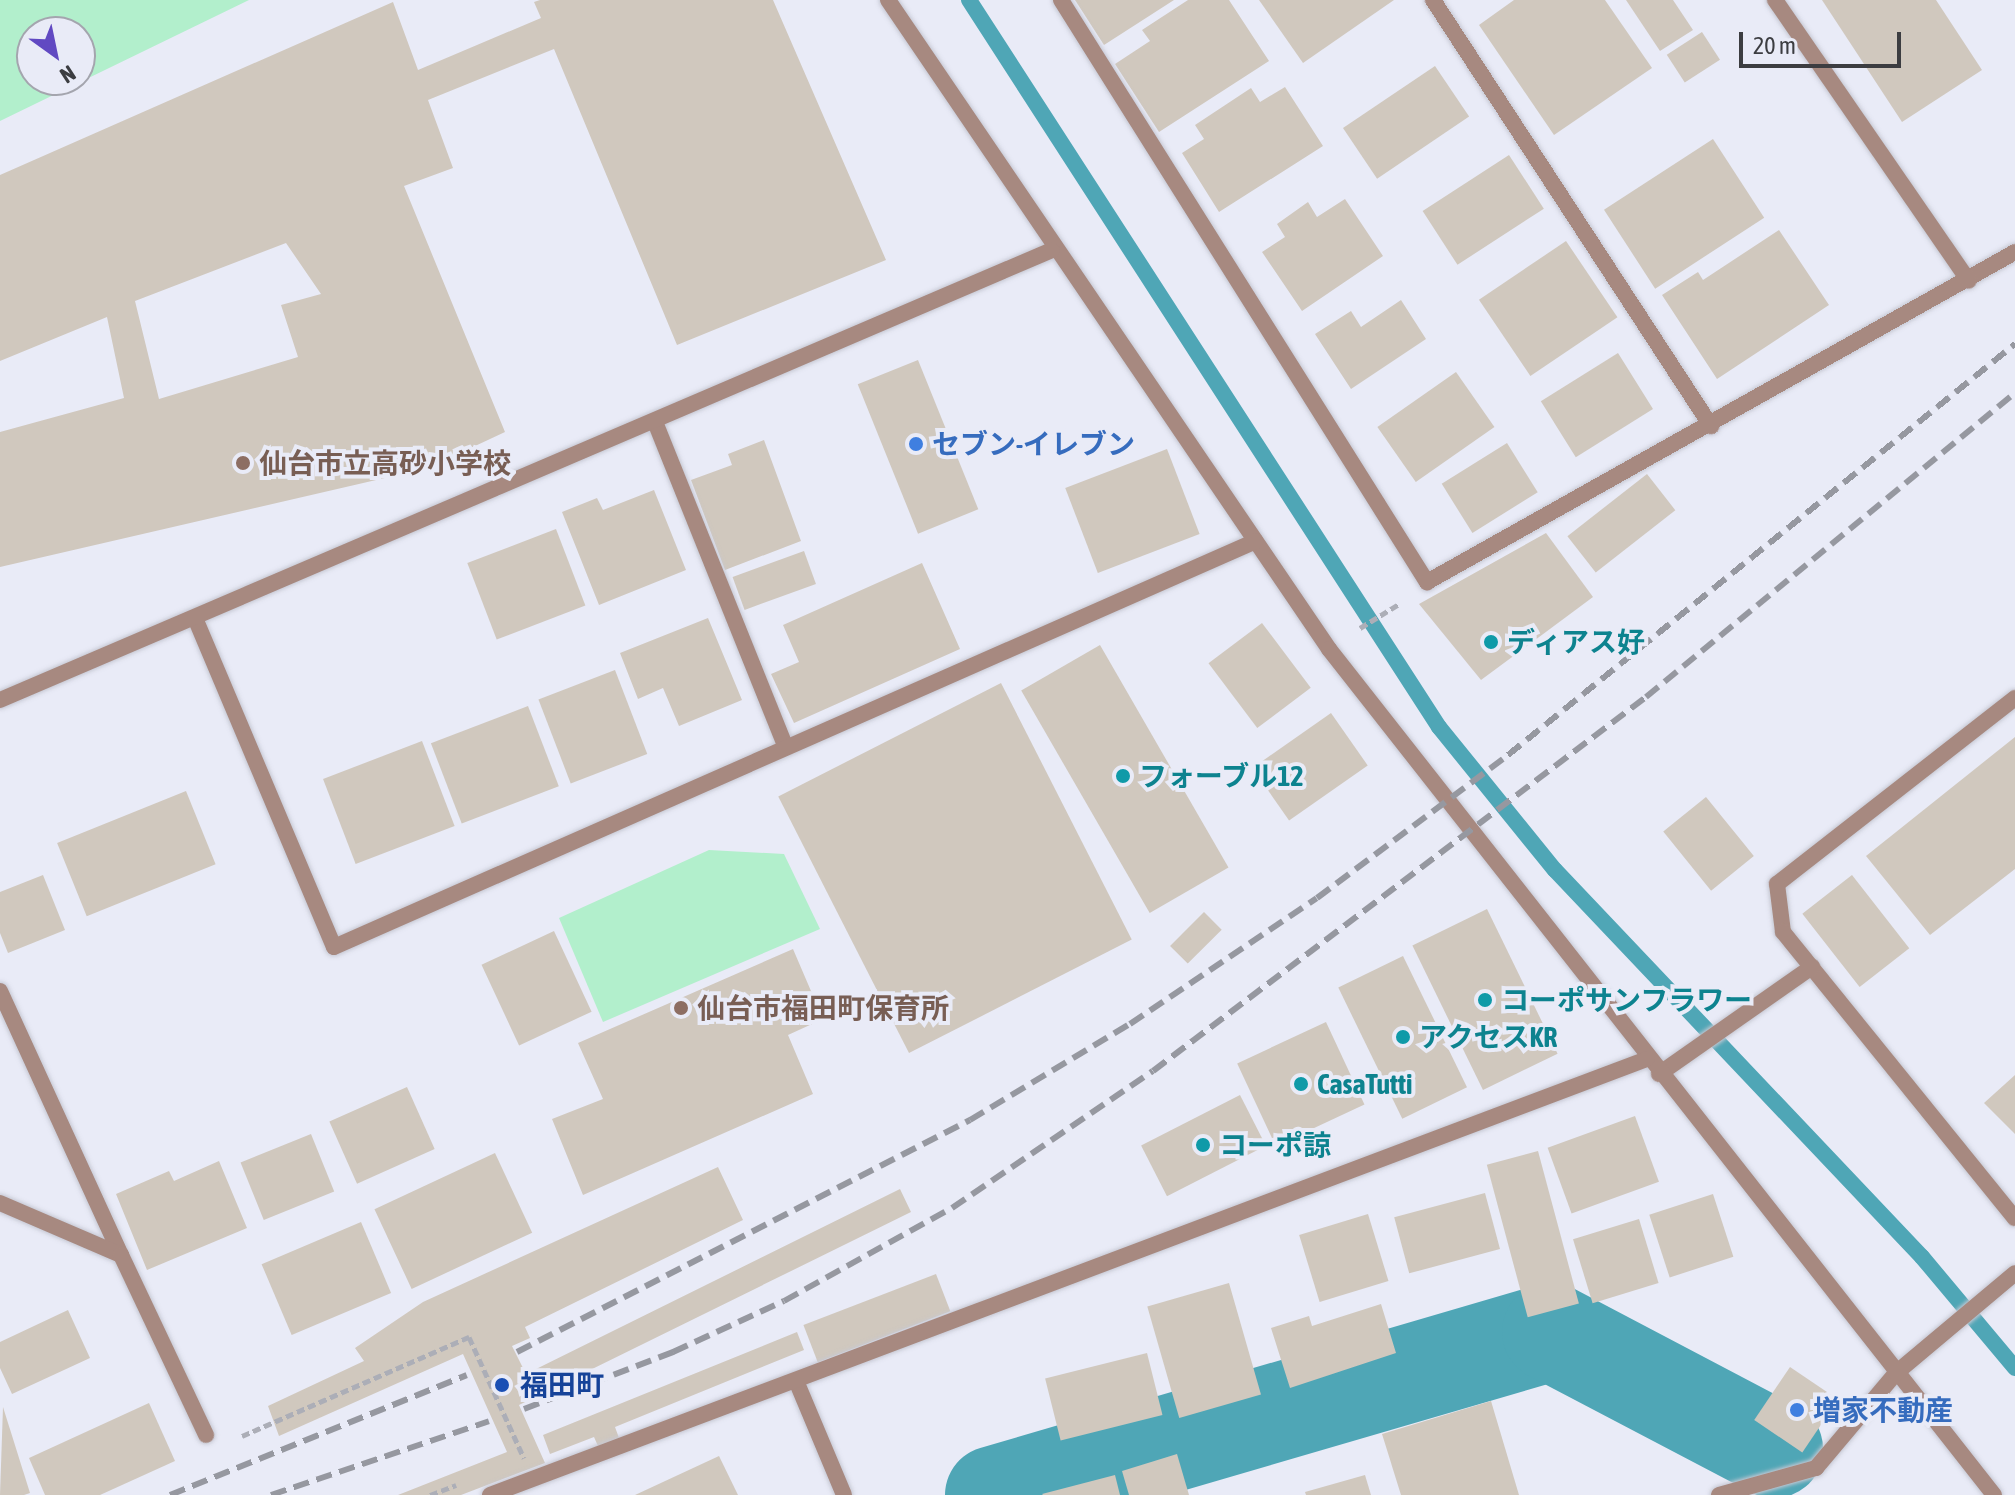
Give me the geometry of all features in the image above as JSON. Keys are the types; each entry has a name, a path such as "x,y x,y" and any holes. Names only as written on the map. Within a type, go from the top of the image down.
{"street":[{"path":"888,0 1052,250 1329,649 1647,1059 1994,1495"},
{"path":"1061,0 1427,582 1711,426 2015,252"},
{"path":"1433,0 1711,426"},
{"path":"1775,0 1969,281"},
{"path":"0,700 1052,250"},
{"path":"655,422 785,745"},
{"path":"195,618 334,947 785,745 1256,541"},
{"path":"2015,698 1777,884 1783,932 2015,1218"},
{"path":"1659,1074 1812,967"},
{"path":"0,991 206,1435"},
{"path":"490,1495 797,1383 1647,1059"},
{"path":"0,1203 121,1255"},
{"path":"1719,1495 1816,1468 1896,1373 2005,1282 2015,1299"},
{"path":"797,1383 844,1495"}],"path":[{"path":"1354,632 1407,599"},
{"path":"274,1422 469,1337 524,1458"}],"green space":[{"path":"0,0 249,0 96,74 96,16 16,16 16,96 51,96 0,121"},
{"path":"709,850 784,854 820,929 603,1022 559,918"}],"building":[{"path":"773,0 886,260 677,345 554,49 428,100 453,168 404,186 505,432 428,468 0,567 0,432 124,398 107,317 0,361 0,175 393,2 418,70 541,18 534,2","holes":["286,243 321,294 281,305 298,357 159,399 135,301"]},
{"path":"1075,0 1174,0 1104,45"},
{"path":"1188,0 1229,0 1269,61 1159,132 1115,64 1150,41 1142,30"},
{"path":"1259,0 1394,0 1303,63"},
{"path":"1514,0 1605,0 1652,68 1554,135 1479,25"},
{"path":"1626,0 1673,0 1693,30 1660,51"},
{"path":"1822,0 1936,0 1982,70 1902,122"},
{"path":"1702,32 1720,60 1685,83 1667,55"},
{"path":"1435,66 1469,117 1377,179 1343,128"},
{"path":"1285,87 1323,146 1219,212 1182,153 1204,139 1195,125 1251,88 1260,102"},
{"path":"1713,139 1764,218 1655,289 1604,210"},
{"path":"1509,155 1544,209 1457,265 1423,211"},
{"path":"1345,199 1383,256 1302,311 1262,252 1285,237 1277,224 1308,202 1317,217"},
{"path":"1779,230 1829,305 1717,379 1662,295 1698,272 1703,280"},
{"path":"1566,241 1617,317 1530,376 1479,300"},
{"path":"1401,300 1426,339 1351,389 1315,334 1351,311 1361,327"},
{"path":"1618,353 1653,409 1576,457 1541,401"},
{"path":"918,360 978,509 918,534 858,384"},
{"path":"1456,372 1494,427 1416,482 1377,427"},
{"path":"764,440 801,541 725,570 691,480 732,465 728,454"},
{"path":"1507,443 1538,492 1472,533 1442,484"},
{"path":"1167,449 1200,534 1098,573 1065,488"},
{"path":"1647,474 1675,510 1596,572 1567,536"},
{"path":"654,490 686,570 599,605 562,512 597,498 603,510"},
{"path":"556,529 585,606 497,640 467,563"},
{"name":"ディアス好","path":"1546,533 1593,597 1481,680 1419,604"},
{"path":"804,551 816,584 745,610 733,577"},
{"path":"922,563 960,649 794,723 771,674 799,662 783,625"},
{"path":"708,618 742,700 679,726 663,688 638,699 620,653"},
{"path":"1262,623 1311,688 1257,728 1208,663"},
{"name":"フォーブル12","path":"1100,645 1228,868 1150,913 1021,690"},
{"path":"615,670 647,754 571,783 538,699"},
{"path":"1001,683 1132,940 909,1053 778,796"},
{"path":"528,706 559,786 462,824 431,743"},
{"path":"1331,713 1368,765 1289,820 1252,768"},
{"path":"2015,737 2015,869 1930,935 1866,856"},
{"path":"422,741 455,826 356,864 323,779"},
{"path":"186,791 216,864 87,916 57,843"},
{"path":"1706,797 1754,856 1711,891 1663,832"},
{"path":"43,875 65,930 8,953 0,933 0,892"},
{"path":"1852,875 1909,948 1860,987 1802,914"},
{"name":"コーポサンフラワー","path":"1487,909 1558,1054 1483,1090 1412,945"},
{"path":"1204,912 1222,930 1188,964 1170,946"},
{"path":"554,931 592,1012 519,1045 481,965"},
{"path":"793,949 823,1019 788,1035 813,1094 583,1195 552,1119 603,1099 578,1043"},
{"name":"アクセスKR","path":"1403,956 1467,1087 1402,1119 1338,988"},
{"name":"CasaTutti","path":"1326,1022 1364,1104 1276,1146 1237,1063"},
{"path":"2015,1075 2015,1134 1984,1103"},
{"path":"407,1087 435,1149 357,1184 329,1122"},
{"name":"コーポ諒","path":"1240,1095 1266,1146 1167,1196 1141,1145"},
{"path":"1635,1116 1659,1182 1572,1214 1548,1148"},
{"path":"311,1134 334,1191 264,1220 241,1162"},
{"path":"1538,1151 1579,1304 1528,1317 1487,1165"},
{"path":"495,1153 532,1233 412,1289 374,1209"},
{"path":"219,1161 247,1228 147,1270 116,1194 169,1171 174,1181"},
{"name":"福田町","path":"718,1167 743,1220 525,1327 530,1338 512,1346 526,1374 900,1189 911,1212 519,1405 545,1463 461,1495 398,1495 507,1452 463,1354 279,1436 268,1406 364,1361 355,1348 423,1302"},
{"path":"1485,1193 1500,1249 1409,1273 1394,1217"},
{"path":"1713,1194 1733,1257 1670,1277 1649,1215"},
{"path":"1368,1214 1388,1281 1320,1302 1299,1235"},
{"path":"1639,1219 1659,1283 1593,1303 1573,1239"},
{"path":"361,1222 391,1293 292,1335 262,1264"},
{"path":"936,1274 950,1311 818,1362 803,1325"},
{"path":"1229,1283 1261,1395 1179,1418 1147,1306"},
{"path":"1381,1304 1396,1353 1290,1388 1271,1328 1309,1316 1312,1326"},
{"path":"68,1310 90,1358 12,1394 0,1368 0,1342"},
{"path":"797,1332 804,1350 615,1427 619,1438 598,1446 594,1437 550,1454 543,1435"},
{"path":"1147,1353 1162,1415 1061,1441 1045,1378"},
{"name":"増家不動産","path":"1790,1367 1838,1399 1802,1452 1754,1420"},
{"path":"1491,1401 1519,1495 1401,1495 1382,1434"},
{"path":"149,1403 175,1461 100,1495 45,1495 29,1458"},
{"path":"3,1407 30,1493 24,1495 0,1495"},
{"path":"1177,1454 1189,1495 1129,1495 1122,1471"},
{"path":"719,1456 738,1495 635,1495"},
{"path":"1115,1475 1120,1495 1042,1494"},
{"path":"1365,1475 1371,1495 1306,1495 1305,1492"}],"waterway":[{"path":"969,0 1439,727 1555,870 1922,1257 2015,1368"},
{"path":"994,1495 1551,1332 1774,1449"}],"railway":[{"path":"517,1352 970,1120 1130,1024 1317,898 1508,755 2015,344"},
{"path":"524,1409 673,1352 784,1301 952,1208 1153,1071 1646,697 2015,393"},
{"path":"170,1495 467,1375"},
{"path":"271,1495 489,1421"}],"place":[{"name":"セブン-イレブン","path":"916,444"},
{"name":"仙台市立高砂小学校","path":"243,463"},
{"name":"ディアス好","path":"1491,642"},
{"name":"フォーブル12","path":"1123,776"},
{"name":"コーポサンフラワー","path":"1485,1000"},
{"name":"仙台市福田町保育所","path":"681,1008"},
{"name":"アクセスKR","path":"1403,1037"},
{"name":"CasaTutti","path":"1301,1084"},
{"name":"コーポ諒","path":"1203,1145"},
{"name":"福田町","path":"502,1385"},
{"name":"増家不動産","path":"1797,1410"}]}
